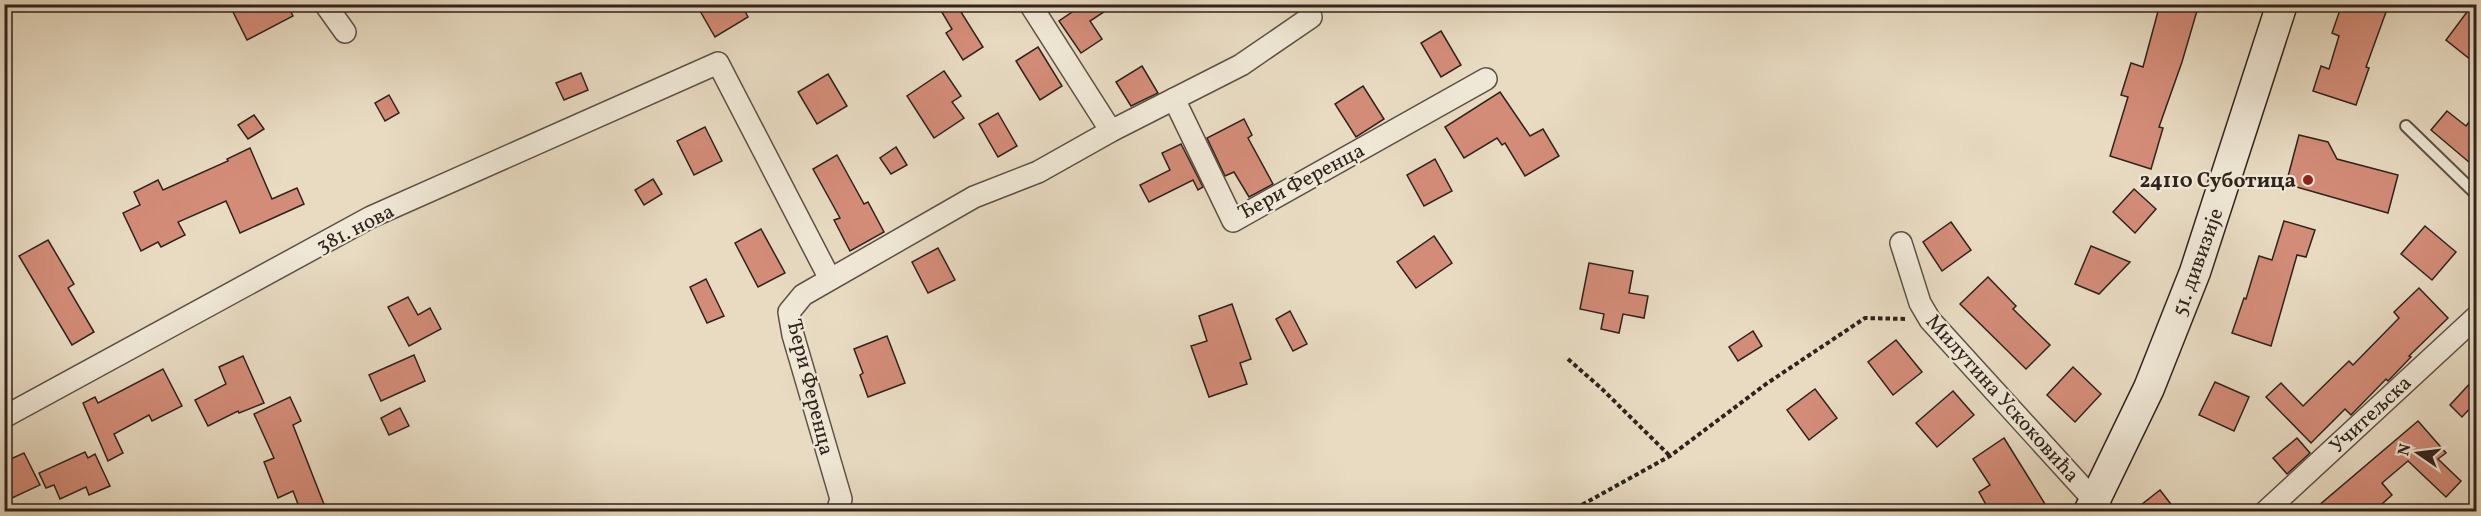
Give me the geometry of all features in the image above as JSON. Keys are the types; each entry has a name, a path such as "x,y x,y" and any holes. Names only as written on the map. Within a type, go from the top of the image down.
{"street":[{"path":"325,4 345,32"},
{"path":"1030,4 1111,131"},
{"name":"51. дивизије","path":"2096,508 2195,272 2282,4"},
{"name":"Ђери Ференца","path":"837,512 841,499 789,312 803,295 974,197 1038,172 1111,131 1242,65 1311,17"},
{"name":"381. нова","path":"4,417 371,218 718,63 830,279"},
{"name":"Ђери Ференца","path":"1174,99 1233,221 1486,79"},
{"name":"Милутина Ускоковића","path":"1901,243 1920,303 1930,320 2096,508"},
{"name":"Учитељска","path":"2265,512 2476,317"}],"lane":[{"path":"2406,126 2476,194"}],"path":[{"path":"1569,512 1670,456 1766,384 1865,318 1930,320"},
{"path":"1568,359 1670,456"}],"building":[{"path":"229,4 287,4 293,16 247,40"},
{"path":"696,4 741,4 748,17 715,37"},
{"path":"937,4 956,4 983,47 963,60 946,33 952,29"},
{"path":"1084,4 1116,4 1090,21 1102,39 1081,53 1059,21"},
{"path":"2160,4 2199,4 2159,127 2163,128 2151,169 2110,156 2128,97 2121,95 2131,63 2143,67"},
{"path":"2342,4 2364,4 2386,12 2366,67 2369,68 2356,105 2313,91 2321,66 2329,69 2339,36 2332,33"},
{"path":"2473,4 2476,4 2476,64 2446,40"},
{"path":"1441,31 1461,65 1441,77 1421,43"},
{"path":"1038,47 1062,86 1040,100 1016,61"},
{"path":"1142,66 1158,93 1131,106 1116,82"},
{"path":"944,71 961,96 952,102 964,118 934,138 907,96"},
{"path":"581,73 588,90 564,100 556,83"},
{"path":"828,74 847,106 817,124 798,92"},
{"path":"1363,86 1384,119 1356,137 1335,104"},
{"path":"1500,92 1530,136 1543,129 1559,156 1525,176 1505,143 1502,145 1497,138 1464,158 1445,127"},
{"path":"389,95 399,113 385,121 375,103"},
{"path":"2447,111 2466,126 2476,113 2476,168 2431,130"},
{"path":"998,113 1017,146 998,157 979,124"},
{"path":"254,115 264,129 248,139 238,125"},
{"path":"1244,119 1252,135 1248,138 1273,184 1249,197 1234,172 1225,176 1207,138"},
{"path":"705,127 722,161 694,175 677,141"},
{"path":"2299,135 2328,142 2337,159 2398,175 2388,213 2286,184"},
{"path":"1181,144 1203,187 1198,190 1193,180 1149,202 1140,185 1170,170 1162,153"},
{"path":"896,147 907,165 891,174 880,158"},
{"path":"250,148 272,199 297,188 304,204 240,233 226,201 178,222 185,235 161,247 158,242 141,251 123,213 140,205 134,192 158,180 163,190 228,161 227,159"},
{"path":"837,155 864,204 868,202 884,232 850,251 834,220 840,218 813,169"},
{"path":"1435,159 1452,191 1424,206 1407,175"},
{"path":"653,179 662,194 644,205 635,190"},
{"path":"2134,189 2156,209 2135,233 2113,212"},
{"path":"2284,221 2315,230 2306,257 2297,255 2271,346 2232,333 2244,298 2246,299 2259,256 2272,260"},
{"path":"1951,222 1971,250 1942,271 1923,242"},
{"path":"2425,226 2456,252 2432,280 2401,254"},
{"path":"761,229 785,273 758,287 735,243"},
{"path":"1434,236 1452,263 1416,288 1397,262"},
{"path":"48,240 74,284 68,288 94,332 72,345 19,256"},
{"path":"2091,246 2130,262 2099,294 2075,284"},
{"path":"938,248 955,280 928,293 912,262"},
{"path":"1589,263 1633,271 1629,293 1648,296 1644,318 1623,314 1619,333 1601,329 1604,314 1580,309"},
{"path":"1988,277 2016,306 2013,309 2050,345 2026,369 1960,304"},
{"path":"706,279 724,316 707,323 690,287"},
{"path":"2419,288 2448,318 2409,356 2411,357 2388,381 2386,379 2351,415 2345,409 2311,443 2266,397 2281,383 2303,406 2349,361 2353,365 2399,318 2394,312"},
{"path":"408,297 418,315 430,308 441,329 409,346 388,307"},
{"path":"1232,304 1251,359 1240,363 1247,384 1209,397 1191,346 1207,341 1199,316"},
{"path":"1290,311 1307,344 1293,351 1276,319"},
{"path":"1753,331 1762,346 1738,361 1729,347"},
{"path":"887,336 905,383 868,397 860,375 863,373 854,349"},
{"path":"1896,340 1922,372 1893,395 1868,362"},
{"path":"414,355 425,381 381,401 369,375"},
{"path":"243,356 264,403 239,413 238,411 208,426 195,400 226,384 219,367"},
{"path":"2073,367 2101,394 2075,422 2047,395"},
{"path":"163,369 182,406 152,421 149,415 114,434 123,453 108,461 83,403 95,397 98,403"},
{"path":"2476,377 2476,402 2462,417 2450,405"},
{"path":"2215,382 2249,397 2234,431 2199,415"},
{"path":"1815,389 1837,418 1809,440 1787,410"},
{"path":"1953,391 1974,415 1937,447 1916,423"},
{"path":"290,397 301,421 293,425 327,512 301,512 293,491 278,498 264,462 274,458 254,414"},
{"path":"400,408 409,426 389,435 381,418"},
{"path":"2418,421 2446,453 2438,459 2461,481 2446,497 2408,461 2382,483 2392,495 2373,512 2311,512"},
{"path":"2004,438 2045,504 2032,512 1990,512 1979,492 1990,485 1973,459"},
{"path":"2297,438 2310,453 2287,474 2273,458"},
{"path":"85,452 88,458 95,454 110,486 89,495 86,487 60,499 54,485 46,488 39,473"},
{"path":"24,453 40,485 12,498 4,482 4,462"},
{"path":"2160,490 2177,512 2132,512"}],"place":[{"name":"24110 Суботица","path":"2308,180"}]}
